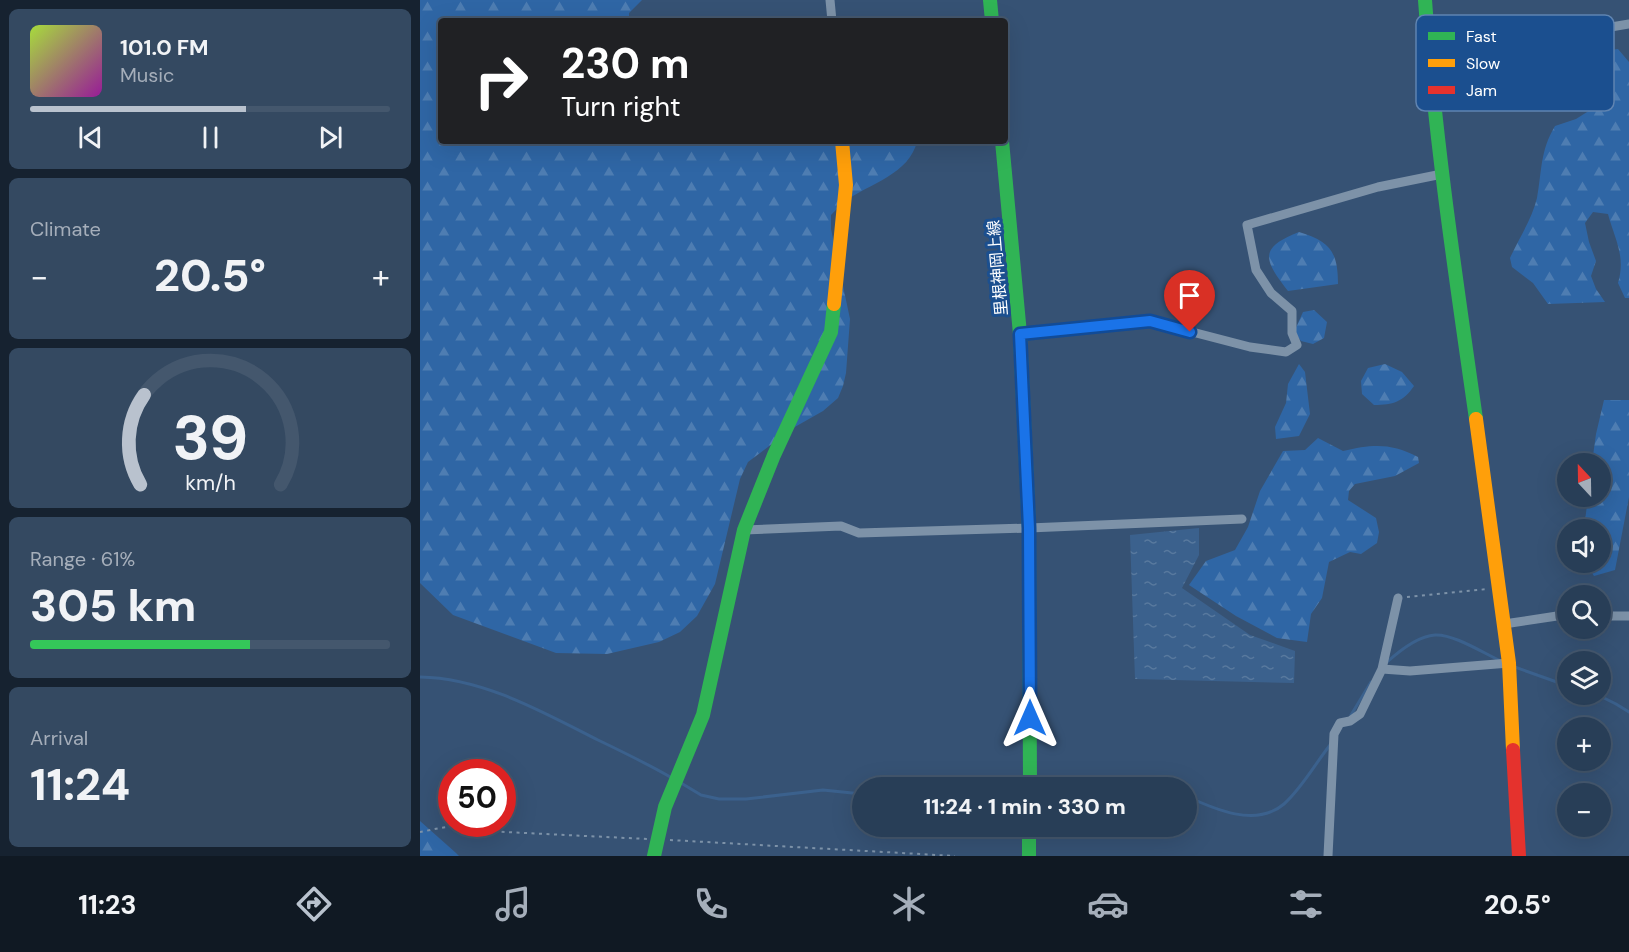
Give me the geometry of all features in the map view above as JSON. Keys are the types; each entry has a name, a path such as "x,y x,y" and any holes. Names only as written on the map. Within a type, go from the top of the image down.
{"street":[{"path":"830,0 832,18"},
{"path":"990,0 992,18"},
{"path":"1425,0 1426,15"},
{"path":"1614,27 1629,24"},
{"path":"1435,111 1509,663 1519,856"},
{"path":"654,856 665,807 702,715 744,530 774,455 831,332 846,185 842,144"},
{"name":"里根神岡上線","path":"1002,144 1020,334 1029,528 1029,777"},
{"path":"1020,334 1150,321 1250,347 1286,352 1296,345 1292,333 1292,311 1271,293 1256,270 1247,225 1378,187 1442,174"},
{"path":"744,530 841,526 859,533 1242,519"},
{"path":"1328,856 1334,734 1340,723 1350,721 1360,714 1382,669 1398,598"},
{"path":"1503,624 1557,616"},
{"path":"1611,616 1629,616"},
{"path":"1382,669 1410,671 1509,663"},
{"path":"1029,837 1029,856"}],"path":[{"path":"1398,598 1498,588"},
{"path":"420,832 451,827 465,830 955,856"}],"green space":[{"path":"420,0 642,0 629,13 629,18 438,18 438,144 916,144 906,162 897,170 845,201 831,215 831,229 850,319 843,386 838,398 823,411 793,428 748,462 740,479 715,584 697,616 680,632 659,642 607,654 556,653 453,615 420,583"},
{"path":"1618,49 1629,62 1629,298 1625,298 1618,283 1620,256 1608,214 1593,212 1585,223 1596,261 1591,276 1605,302 1548,304 1533,283 1512,267 1510,258 1535,206 1544,153 1555,126 1576,119 1589,111 1614,111 1614,50"},
{"path":"1299,232 1318,239 1330,249 1336,264 1338,284 1288,291 1274,271 1269,256 1277,244"},
{"path":"1314,310 1327,322 1324,338 1313,344 1301,341 1294,332 1303,312"},
{"path":"1299,364 1305,372 1310,414 1299,436 1276,439 1275,427 1286,403 1288,384"},
{"path":"1385,364 1402,372 1414,386 1406,396 1397,401 1374,405 1362,394 1361,381 1368,368"},
{"path":"1604,400 1629,400 1629,497 1615,570 1611,571 1611,519 1585,519 1587,507 1611,507 1611,453 1593,453"},
{"path":"1318,438 1343,451 1373,446 1399,449 1418,457 1419,463 1395,476 1355,484 1349,491 1348,500 1376,518 1379,532 1377,543 1361,554 1350,552 1329,562 1322,598 1311,614 1307,642 1277,638 1236,616 1189,585 1206,561 1235,550 1248,527 1260,491 1283,451 1305,450"},
{"path":"420,821 459,856 420,856"}],"water":[{"path":"1199,528 1199,555 1182,588 1250,635 1295,651 1294,683 1135,679 1130,535"}],"waterway":[{"path":"1386,663 1415,641 1435,635 1459,641 1501,661"},
{"path":"1512,666 1557,682"},
{"path":"420,677 467,683 512,698 672,778"},
{"path":"1351,715 1371,682"},
{"path":"1611,702 1629,712"},
{"path":"1197,801 1235,814 1261,815 1273,811 1297,791 1330,745"},
{"path":"681,783 701,795 719,799 746,799 823,790 852,793"}],"traffic: fast":[{"path":"990,0 992,18"},
{"path":"1425,0 1426,15"},
{"path":"1435,111 1476,419"},
{"path":"1002,144 1020,334 1029,528 1030,777"},
{"path":"654,856 665,807 703,715 744,530 774,455 831,332 834,304"},
{"path":"1029,837 1029,856"}],"traffic: slow":[{"path":"834,304 846,185 842,144"},
{"path":"1476,419 1509,663 1513,750"}],"traffic: jam":[{"path":"1513,750 1519,856"}],"route":[{"path":"1030,718 1029,528 1020,334 1150,321 1190,332"}]}
